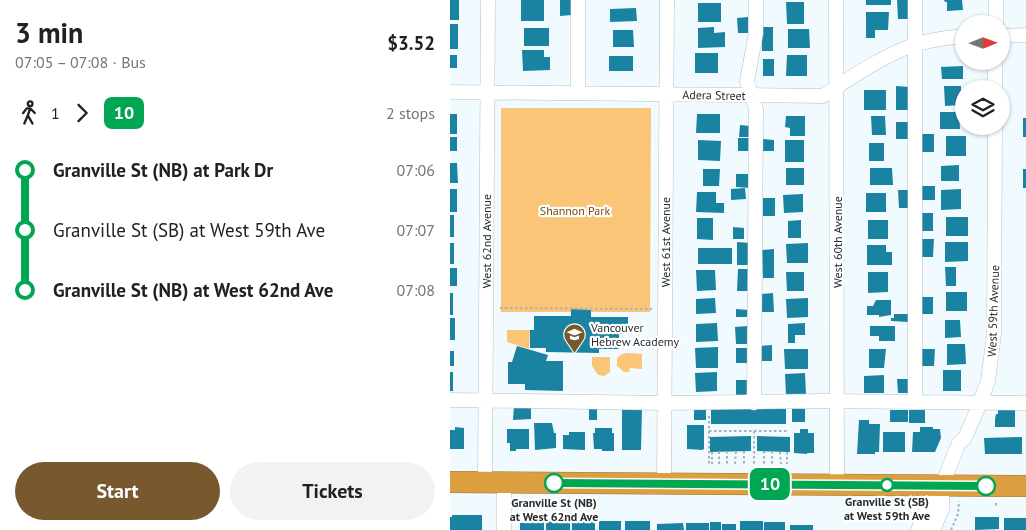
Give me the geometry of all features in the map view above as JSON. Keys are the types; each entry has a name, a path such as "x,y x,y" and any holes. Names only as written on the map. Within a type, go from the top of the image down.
{"highway":[{"path":"450,482 1026,486"}],"street":[{"name":"West 62nd Avenue","path":"488,0 485,400 495,482 504,530"},
{"path":"578,0 578,93"},
{"name":"West 61st Avenue","path":"664,483 667,0"},
{"path":"754,403 756,109 747,81 756,33 756,0"},
{"name":"West 60th Avenue","path":"836,0 836,484"},
{"path":"915,0 915,402"},
{"path":"996,0 996,15"},
{"path":"1010,36 1026,36"},
{"name":"Adera Street","path":"450,92 823,96 874,64 915,44 955,37"},
{"name":"West 59th Avenue","path":"942,485 959,443 965,438 988,381 994,334 995,135"},
{"path":"450,400 665,403 1026,403"},
{"path":"918,530 929,504 942,485"},
{"path":"934,530 942,509 942,485"}],"path":[{"path":"500,308 652,310"},
{"path":"709,403 710,464 712,452"},
{"path":"709,431 788,431"},
{"path":"754,431 754,464"},
{"path":"735,464 736,451"},
{"path":"744,451 744,464"},
{"path":"772,451 772,464"},
{"path":"719,452 719,464"},
{"path":"727,452 728,464"},
{"path":"764,452 764,464"},
{"path":"780,452 781,464"},
{"path":"787,452 787,464"},
{"path":"996,503 996,508"},
{"path":"951,530 958,514 959,504"}],"green space":[{"name":"Shannon Park","path":"501,108 651,108 650,312 501,312"},
{"path":"507,330 530,330 529,349 507,342"},
{"path":"622,354 642,354 642,369 630,368 629,372 624,372 617,366 617,358"},
{"path":"592,357 610,357 610,372 604,376 598,375 592,366"}],"building":[{"path":"450,0 459,0 459,20 450,20"},
{"path":"521,0 544,0 544,21 521,21"},
{"path":"560,0 572,0 572,15 560,16"},
{"path":"866,0 891,0 891,5 866,5"},
{"path":"897,0 909,0 910,19 898,19"},
{"path":"944,0 962,0 963,10 947,11 947,2"},
{"path":"786,2 804,2 804,24 787,24"},
{"path":"698,3 721,3 721,22 698,22"},
{"path":"636,8 637,21 610,22 610,9"},
{"path":"866,12 889,12 888,30 875,30 875,38 866,38"},
{"path":"748,17 748,33 738,33 737,18"},
{"path":"450,24 458,24 458,49 450,49"},
{"path":"714,27 714,33 725,32 725,47 698,48 698,28"},
{"path":"762,27 773,27 773,51 762,51"},
{"path":"524,28 549,28 549,46 524,46"},
{"path":"788,29 809,29 810,48 788,48"},
{"path":"613,30 633,30 634,47 613,47"},
{"path":"522,50 544,50 544,57 550,57 550,70 523,71"},
{"path":"695,53 718,53 718,73 695,73"},
{"path":"450,55 457,55 457,68 450,68"},
{"path":"787,55 807,55 807,76 786,76"},
{"path":"609,56 633,56 633,71 609,71"},
{"path":"763,59 774,59 774,76 763,76"},
{"path":"955,66 955,70 963,70 963,79 942,79 941,67"},
{"path":"896,86 910,87 909,110 896,110"},
{"path":"944,86 955,86 955,105 945,106"},
{"path":"864,90 886,90 886,110 864,110"},
{"path":"940,112 955,112 955,129 940,129"},
{"path":"450,114 457,114 457,134 450,134"},
{"path":"697,114 720,114 720,133 696,133"},
{"path":"786,116 805,116 805,136 790,136 790,128 785,127"},
{"path":"871,116 885,116 886,135 872,135"},
{"path":"1023,118 1026,118 1026,137 1023,137"},
{"path":"896,122 909,122 909,139 896,139"},
{"path":"740,125 750,126 750,137 739,137"},
{"path":"922,134 934,134 934,152 922,152"},
{"path":"946,136 966,136 966,156 946,156"},
{"path":"450,137 457,137 457,151 450,151"},
{"path":"738,138 751,138 751,151 738,151"},
{"path":"763,139 774,140 774,151 763,151"},
{"path":"698,140 721,141 720,161 698,160"},
{"path":"785,140 804,140 804,162 785,162"},
{"path":"869,143 884,143 884,161 869,161"},
{"path":"450,163 457,163 458,183 450,183"},
{"path":"959,165 959,181 941,181 941,166"},
{"path":"786,168 804,168 804,185 786,185"},
{"path":"870,168 892,168 893,185 870,185"},
{"path":"703,169 720,169 719,186 703,186"},
{"path":"1023,169 1026,169 1026,188 1023,188"},
{"path":"736,174 751,174 751,188 736,187"},
{"path":"920,186 935,186 935,200 920,200"},
{"path":"745,188 746,199 731,200 731,189"},
{"path":"450,189 457,189 457,212 450,212"},
{"path":"961,189 961,209 941,210 941,190"},
{"path":"898,190 909,190 909,208 899,208"},
{"path":"697,192 716,192 716,203 724,203 724,213 696,212"},
{"path":"866,193 886,193 886,212 866,212"},
{"path":"803,194 803,212 784,213 783,195"},
{"path":"763,198 775,198 775,216 763,216"},
{"path":"920,213 933,213 933,231 920,231"},
{"path":"450,215 454,215 454,237 450,237"},
{"path":"946,217 968,217 968,236 946,236"},
{"path":"697,218 713,218 713,240 697,239"},
{"path":"801,220 801,238 788,238 788,221"},
{"path":"868,220 888,220 888,239 868,239"},
{"path":"733,227 744,228 744,239 733,239"},
{"path":"920,239 934,239 933,257 920,257"},
{"path":"737,242 751,243 750,265 737,265"},
{"path":"945,242 968,242 968,261 945,262"},
{"path":"450,243 454,243 454,264 450,264"},
{"path":"808,243 808,263 787,263 786,244"},
{"path":"867,245 886,245 886,252 892,252 892,265 867,265"},
{"path":"698,248 732,248 732,264 698,264"},
{"path":"774,249 774,278 763,278 762,250"},
{"path":"945,267 956,267 956,286 946,286"},
{"path":"450,268 457,268 457,286 450,286"},
{"path":"738,269 750,269 750,291 737,291"},
{"path":"696,270 715,270 716,290 697,291"},
{"path":"786,272 804,272 804,291 787,291"},
{"path":"868,272 888,272 888,292 868,293"},
{"path":"946,292 967,292 967,311 946,311"},
{"path":"450,293 453,293 453,315 450,315"},
{"path":"773,293 774,312 762,312 761,294"},
{"path":"922,297 933,297 933,314 922,314"},
{"path":"715,298 716,313 696,314 696,299"},
{"path":"808,298 808,317 787,318 786,299"},
{"path":"876,300 891,300 891,315 879,317 879,315 867,315 867,306 873,306"},
{"path":"571,309 591,310 591,317 628,317 628,334 619,334 619,349 599,349 599,353 546,352 546,348 530,348 530,330 534,330 534,316 571,316"},
{"path":"736,309 748,310 748,317 736,317"},
{"path":"894,314 910,314 909,322 891,321 891,318 894,318"},
{"path":"450,318 455,318 455,340 450,340"},
{"path":"945,320 960,320 961,337 945,338"},
{"path":"717,323 718,341 696,342 696,324"},
{"path":"805,323 805,335 795,335 795,343 788,343 788,324"},
{"path":"748,326 749,344 736,344 735,327"},
{"path":"870,326 895,326 895,341 879,341 879,336 870,336"},
{"path":"947,344 965,344 966,364 947,365"},
{"path":"772,345 772,361 761,361 760,346"},
{"path":"517,346 548,355 546,361 563,361 563,391 525,390 525,384 508,384 508,362 512,362"},
{"path":"718,347 718,368 696,368 695,348"},
{"path":"736,348 747,348 747,363 736,363"},
{"path":"784,349 808,349 808,369 785,369"},
{"path":"869,349 886,349 884,368 869,368"},
{"path":"922,349 935,349 934,366 922,366"},
{"path":"450,351 454,351 454,366 450,366"},
{"path":"943,370 961,370 961,391 943,391"},
{"path":"450,372 453,372 453,391 450,391"},
{"path":"717,372 717,391 696,392 695,373"},
{"path":"805,373 806,394 786,395 785,374"},
{"path":"884,375 884,393 864,393 864,376"},
{"path":"897,379 909,379 909,393 898,393"},
{"path":"736,380 749,380 749,397 736,397"},
{"path":"514,406 531,406 531,419 513,420"},
{"path":"622,407 642,408 641,450 622,450"},
{"path":"711,408 786,409 786,424 711,424"},
{"path":"589,409 597,409 597,420 589,420"},
{"path":"694,409 706,409 706,420 694,420"},
{"path":"792,409 805,409 805,422 792,422"},
{"path":"890,410 908,410 908,422 890,422"},
{"path":"909,410 925,410 925,423 909,423"},
{"path":"998,410 1015,410 1015,427 995,427"},
{"path":"859,420 869,420 869,424 880,424 879,452 875,452 875,454 857,454"},
{"path":"534,423 552,423 554,433 556,433 556,448 535,450"},
{"path":"687,425 704,425 704,449 687,449"},
{"path":"455,427 464,428 464,449 450,449 450,430 455,430"},
{"path":"920,427 940,429 941,438 935,452 912,452 913,432 920,432"},
{"path":"595,428 612,428 612,433 614,433 614,451 594,449 593,433 595,433"},
{"path":"507,429 529,429 529,449 510,451 510,443 507,443"},
{"path":"800,429 808,429 808,433 814,433 814,453 794,453 794,433 800,433"},
{"path":"569,432 585,432 585,450 563,449 563,435 569,435"},
{"path":"883,432 905,432 905,452 883,452"},
{"path":"751,436 751,451 710,452 710,437"},
{"path":"757,436 790,437 790,452 757,451"},
{"path":"1022,437 1022,454 985,454 984,438"},
{"path":"452,515 482,515 482,530 450,530 450,517"},
{"path":"975,517 999,517 999,529 975,530"},
{"path":"1004,518 1026,518 1026,530 1004,530"},
{"path":"595,520 595,530 572,530 572,521"},
{"path":"546,521 570,521 570,530 546,530"},
{"path":"599,521 621,521 621,530 599,530"},
{"path":"625,521 650,521 650,530 625,530"},
{"path":"740,521 763,521 763,530 740,530"},
{"path":"544,522 544,530 520,530 520,523"},
{"path":"710,522 721,522 721,530 710,530"},
{"path":"764,522 785,522 785,530 764,530"},
{"path":"683,523 684,530 657,530 657,524"},
{"path":"686,523 709,523 709,530 686,530"},
{"path":"722,524 736,524 736,530 722,530"},
{"path":"790,525 813,525 813,530 790,530"}],"bus line":[{"name":"10","path":"554,483 986,486"}],"place":[{"name":"Vancouver Hebrew Academy","path":"575,353"},
{"name":"Granville St (NB) at West 62nd Ave","path":"554,483"},
{"name":"Granville St (SB) at West 59th Ave","path":"887,485"}]}
